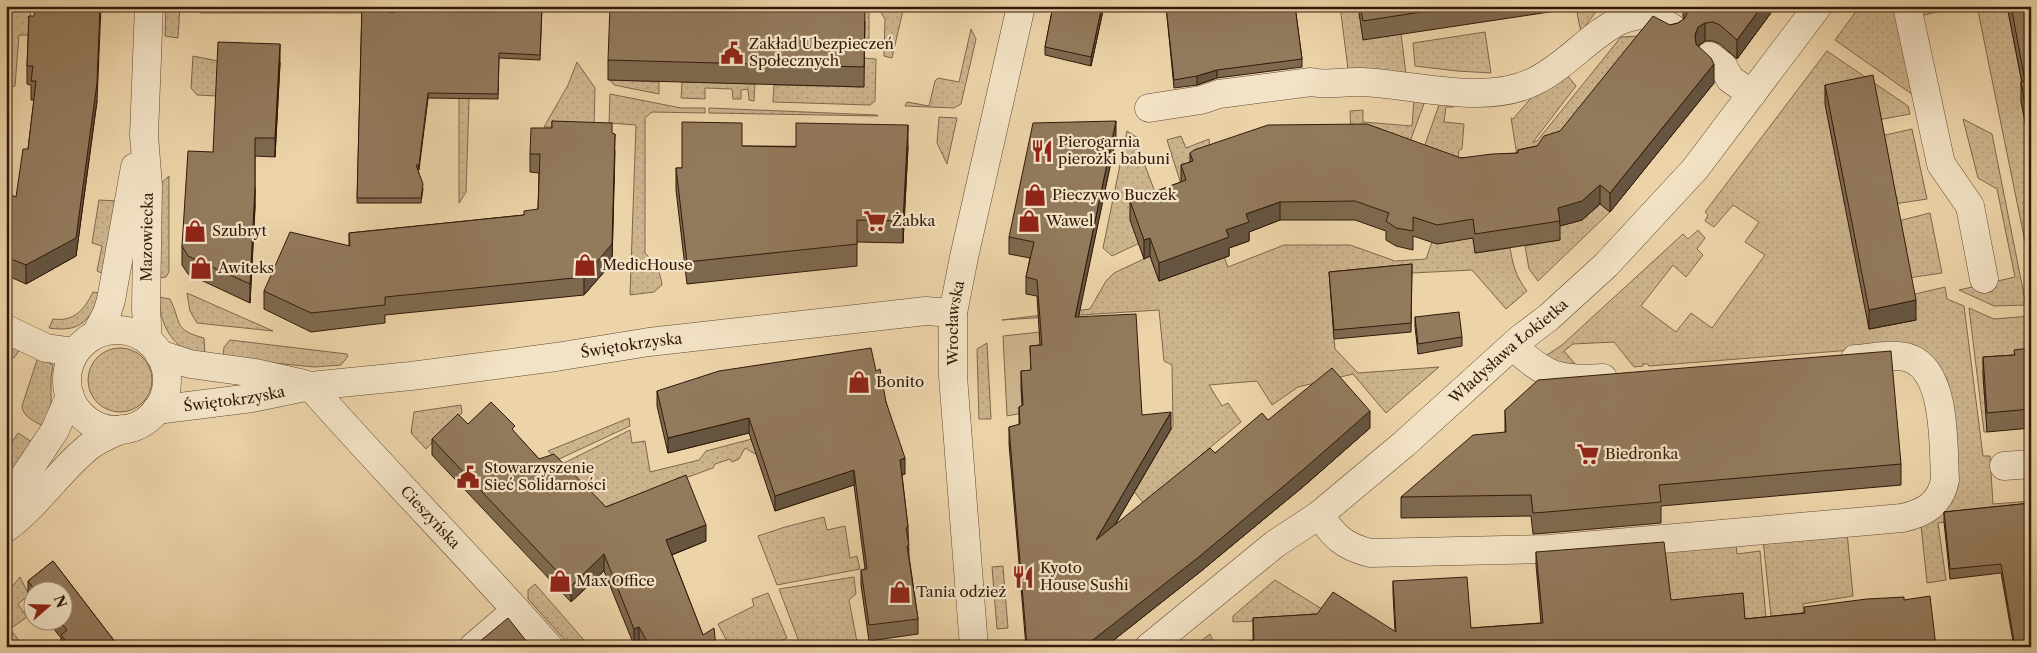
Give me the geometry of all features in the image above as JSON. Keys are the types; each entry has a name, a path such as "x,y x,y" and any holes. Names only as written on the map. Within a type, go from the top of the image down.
{"street":[{"name":"Mazowiecka","path":"149,6 144,134 148,186 146,308 154,347"},
{"name":"Wrocławska","path":"974,647 953,385 953,313 967,240 1021,6"},
{"name":"Władysława Łokietka","path":"1149,647 1275,544 1318,515 1411,438 1513,346 1549,317 1606,264 1695,169 1818,6"},
{"path":"1907,6 1941,164 1970,206 1984,279"},
{"path":"1149,108 1201,100 1219,94 1311,82 1319,84 1361,82 1474,93 1510,89 1538,80 1621,20 1632,16 1647,15 1661,20 1663,31"},
{"path":"1716,70 1752,94"},
{"name":"Mazowiecka","path":"96,334 107,313 111,300 133,176 144,134"},
{"name":"Świętokrzyska","path":"156,410 252,398 310,386 411,376 556,357 649,342 883,314 926,310 953,313"},
{"path":"6,329 46,348 75,352"},
{"path":"123,330 140,336 154,347 163,361 167,378 164,395 156,410 138,425 113,430 95,425 80,413 70,396 67,374 75,352 81,344 96,334 123,330"},
{"path":"1513,346 1541,369 1562,378 1586,379 1625,376"},
{"name":"Świętokrzyska","path":"154,347 190,364 255,373 310,386"},
{"path":"1318,515 1334,536 1344,544 1355,549 1370,553 1403,553 1548,549 1902,518 1929,508 1938,500 1945,480 1940,408 1931,376 1925,368 1907,357 1897,356 1829,361"},
{"name":"Cieszyńska","path":"310,386 549,647"},
{"path":"6,504 55,430 70,396"},
{"path":"6,528 24,515 75,460 91,446 122,429"},
{"path":"474,647 516,610"}],"shaded area":[{"path":"6,6 31,6 29,35 19,35 15,86 6,88"},
{"path":"166,6 180,6 178,38 165,36"},
{"path":"200,6 362,6 362,13 200,13"},
{"path":"839,6 865,6 869,13 869,49 864,49"},
{"path":"877,6 904,6 892,58 884,56 885,19"},
{"path":"1340,6 1357,6 1401,34 1406,74 1348,69"},
{"path":"1575,6 1600,6 1581,32 1576,8"},
{"path":"1860,6 1896,6 1916,97 1835,40"},
{"path":"1917,6 1965,6 1919,16"},
{"path":"1977,6 2007,6 2025,100 2021,101 2031,153 2031,271"},
{"path":"971,29 976,39 961,104 954,108 905,106 907,102 929,106 935,81 938,78 959,82"},
{"path":"1485,32 1491,73 1415,66 1413,43"},
{"path":"1641,36 1545,155 1519,168 1511,118 1513,119 1531,98 1530,96 1566,74 1576,86 1533,142 1537,141 1621,37"},
{"path":"459,39 471,39 466,192 459,203"},
{"path":"1827,51 1908,106 1910,114 1878,120 1869,329 1916,320 1911,295 1945,287 1947,299 1964,306 1983,456 1990,456 1993,504 2031,501 2031,513 1938,523 1946,580 1927,583 1921,525 1945,510 1953,499 1958,485 1947,380 1941,370 1903,346 1649,366 1648,364 1643,364 1643,366 1634,367 1614,342 1573,344 1564,351 1582,372 1544,357 1562,345 1683,234 1688,239 1698,230 1705,238 1697,249 1703,255 1686,277 1673,265 1641,306 1676,332 1691,313 1712,328 1765,255 1745,242 1759,222 1733,205 1714,227 1705,221 1708,215 1705,212"},
{"path":"193,56 218,61 217,96 197,95 191,88"},
{"path":"864,58 876,59 875,101 870,105 773,102 774,85 863,87"},
{"path":"577,62 595,88 594,128 544,127 568,85"},
{"path":"610,80 659,82 659,94 614,85"},
{"path":"682,82 755,84 754,101 749,100 748,89 741,90 741,99 733,99 732,89 705,88 705,99 681,98"},
{"path":"610,94 681,108 705,108 705,113 652,112 645,118 645,253 656,268 662,285 654,292 630,295 636,125 609,123"},
{"path":"1414,99 1425,101 1408,147 1351,133 1350,111 1363,110 1363,122 1412,126"},
{"path":"1440,102 1453,106 1446,107 1444,122 1464,124 1462,149 1459,150 1457,172 1420,159"},
{"path":"709,108 877,115 878,116 709,113"},
{"path":"939,117 957,118 947,164 937,143"},
{"path":"1963,119 1992,134 2026,305 1994,306 1959,290 2015,277 1997,189 1978,178"},
{"path":"1912,129 1927,199 1894,204 1881,136"},
{"path":"1127,131 1138,138 1141,155 1161,208 1144,241 1112,256 1103,248"},
{"path":"1181,136 1186,148 1209,139 1211,164 1181,184 1167,140"},
{"path":"169,176 169,272 166,277 159,278 161,183"},
{"path":"99,200 117,201 104,274 97,271 102,246 92,243"},
{"path":"1598,202 1610,212 1538,281 1529,269 1525,246 1560,240 1558,224 1582,220"},
{"path":"1930,213 1942,273 1908,278 1898,221"},
{"path":"1473,238 1475,253 1510,248 1516,271 1527,291 1506,309 1472,270 1412,273 1334,339 1335,349 1358,373 1439,367 1386,413 1353,374 1298,387 1272,405 1257,381 1209,385 1222,406 1228,403 1241,422 1201,455 1151,513 1133,490 1173,426 1172,365 1164,361 1159,310 1002,320 1090,309 1106,281 1114,273 1150,256 1159,281 1224,257 1228,267 1284,245 1350,245 1395,261 1426,259 1432,242"},
{"path":"93,292 101,293 93,311 83,322 69,328 49,328 53,319 67,319 78,313"},
{"path":"187,293 273,331 197,323 190,311"},
{"path":"159,297 170,299 180,324 187,332 204,338 205,355 185,349 173,340 162,319"},
{"path":"1969,308 1994,319 2031,316 2031,367 1987,432 1984,432"},
{"path":"1040,332 1042,362 1023,413 1007,416 1003,336"},
{"path":"6,338 22,346 14,358 6,357"},
{"path":"230,340 347,354 348,356 341,365 314,367 223,358 224,347"},
{"path":"987,343 991,419 979,419 977,349"},
{"path":"114,348 126,348 143,357 150,368 152,380 150,392 143,403 126,412 114,412 102,407 93,398 88,386 88,374 93,362 102,353"},
{"path":"38,357 53,365 51,406 43,426 27,416 22,406"},
{"path":"461,405 462,413 426,449 411,433 414,412"},
{"path":"629,418 630,426 557,460 548,451"},
{"path":"630,430 632,443 645,441 650,472 699,460 706,451 752,439 782,445 755,454 745,448 739,459 732,462 730,459 715,464 713,468 602,508 562,464"},
{"path":"18,433 32,442 6,478 6,451"},
{"path":"824,517 827,530 845,526 850,558 857,556 860,569 777,585 758,536"},
{"path":"1847,532 1853,596 1803,604 1804,620 1771,616 1763,540"},
{"path":"1736,543 1737,554 1760,551 1767,629 1670,607 1664,549"},
{"path":"1003,566 1008,628 997,629 992,567"},
{"path":"20,577 22,581 22,601 18,604 22,610 22,621 10,629 24,647 6,647 6,594"},
{"path":"854,577 856,594 849,600 857,642 864,641 864,647 801,647 779,589"},
{"path":"1275,580 1330,614 1330,618 1233,622 1233,616"},
{"path":"535,584 590,647 571,647 528,599 528,590"},
{"path":"768,593 787,638 768,647 730,647 718,624 754,606 752,599"},
{"path":"1210,634 1214,644 1210,647 1193,647"}],"building":[{"path":"35,6 100,6 97,83 76,238 26,265 6,257 6,193 16,197 23,149 28,149 36,81 31,81 33,66 27,66 29,16 34,16"},
{"path":"362,6 393,13 392,7 407,8 407,6 457,10 457,6 542,6 540,55 499,53 498,94 428,93 419,165 416,165 423,184 421,198 357,198"},
{"name":"Zakład Ubezpieczeń Społecznych","path":"610,6 865,6 864,67 608,60"},
{"path":"1053,6 1102,6 1091,57 1045,47"},
{"path":"1166,6 1295,6 1302,59 1217,70 1174,80"},
{"path":"1360,6 1460,6 1363,21"},
{"path":"1687,6 1762,6 1737,40 1720,25 1713,22 1705,23 1698,27 1695,35 1696,44 1711,58 1714,64 1610,193 1600,185 1582,201 1558,208 1560,221 1475,234 1473,219 1437,225 1413,217 1413,231 1396,228 1386,221 1389,213 1355,201 1280,202 1246,214 1249,222 1226,230 1229,237 1159,263 1150,238 1144,240 1130,201 1186,180 1181,165 1193,161 1190,153 1194,150 1268,125 1367,124 1461,158 1518,153 1518,150 1537,146 1544,136 1560,131 1653,16 1670,25 1678,23 1685,18 1688,10"},
{"path":"2011,6 2031,6 2031,134 2021,82 2025,81"},
{"path":"218,42 280,44 275,138 255,138 255,188 250,284 188,256 182,246 188,151 213,152"},
{"path":"1873,75 1916,300 1869,310 1825,85"},
{"path":"552,121 612,123 612,133 615,134 612,244 584,277 385,297 385,305 311,313 264,291 290,232 350,246 349,233 524,215 524,211 538,209 540,154 530,154 531,128 552,128"},
{"path":"1116,121 1075,317 1136,314 1142,415 1171,412 1096,540 1210,448 1215,453 1262,413 1268,420 1332,368 1370,411 1200,556 1084,647 1027,647 1009,427 1020,424 1019,407 1023,405 1021,371 1031,370 1030,346 1042,345 1037,280 1026,277 1034,242 1009,237 1033,123"},
{"path":"682,122 742,123 742,146 796,147 796,123 908,125 903,221 857,220 857,244 687,262 676,168 682,168"},
{"path":"1412,264 1411,323 1334,330 1329,272"},
{"path":"1459,312 1462,337 1418,344 1415,317"},
{"path":"871,348 876,371 880,369 886,402 905,458 900,460 908,527 906,528 909,545 907,546 918,619 869,625 861,570 867,569 854,470 775,496 749,418 668,438 657,391 719,371"},
{"path":"2031,348 2031,409 1987,413 1983,357 2015,355 2014,350"},
{"path":"1891,351 1901,464 1659,485 1661,502 1533,513 1531,495 1401,497 1473,435 1506,432 1505,410 1538,380"},
{"path":"491,402 515,426 512,429 539,459 554,454 606,507 686,475 706,525 666,540 703,635 714,628 716,647 650,647 639,627 634,629 604,554 571,586 432,439 458,414 468,424"},
{"path":"2031,503 2031,644 2015,647 2001,564 1950,569 1944,512"},
{"path":"1664,542 1671,600 1743,593 1745,619 1805,613 1804,607 1867,599 1904,597 1904,600 1930,596 1936,647 1250,647 1249,641 1254,640 1253,618 1317,614 1333,592 1396,632 1393,581 1467,577 1471,628 1543,623 1536,552"},
{"path":"53,561 68,580 29,580"},
{"path":"72,586 119,647 71,647 61,635 67,630 72,630"},
{"path":"508,618 531,647 473,647"}],"place":[{"name":"Zakład Ubezpieczeń Społecznych","path":"732,53"},
{"name":"Pierogarnia pierożki babuni","path":"1042,151"},
{"name":"Pieczywo Buczek","path":"1035,195"},
{"name":"Żabka","path":"875,221"},
{"name":"Wawel","path":"1029,221"},
{"name":"Szubryt","path":"195,231"},
{"name":"MedicHouse","path":"585,265"},
{"name":"Awiteks","path":"201,268"},
{"name":"Bonito","path":"859,382"},
{"name":"Biedronka","path":"1588,454"},
{"name":"Stowarzyszenie Sieć Solidarności","path":"468,477"},
{"name":"Kyoto House Sushi","path":"1023,577"},
{"name":"Max Office","path":"560,581"},
{"name":"Tania odzież","path":"900,592"}]}
